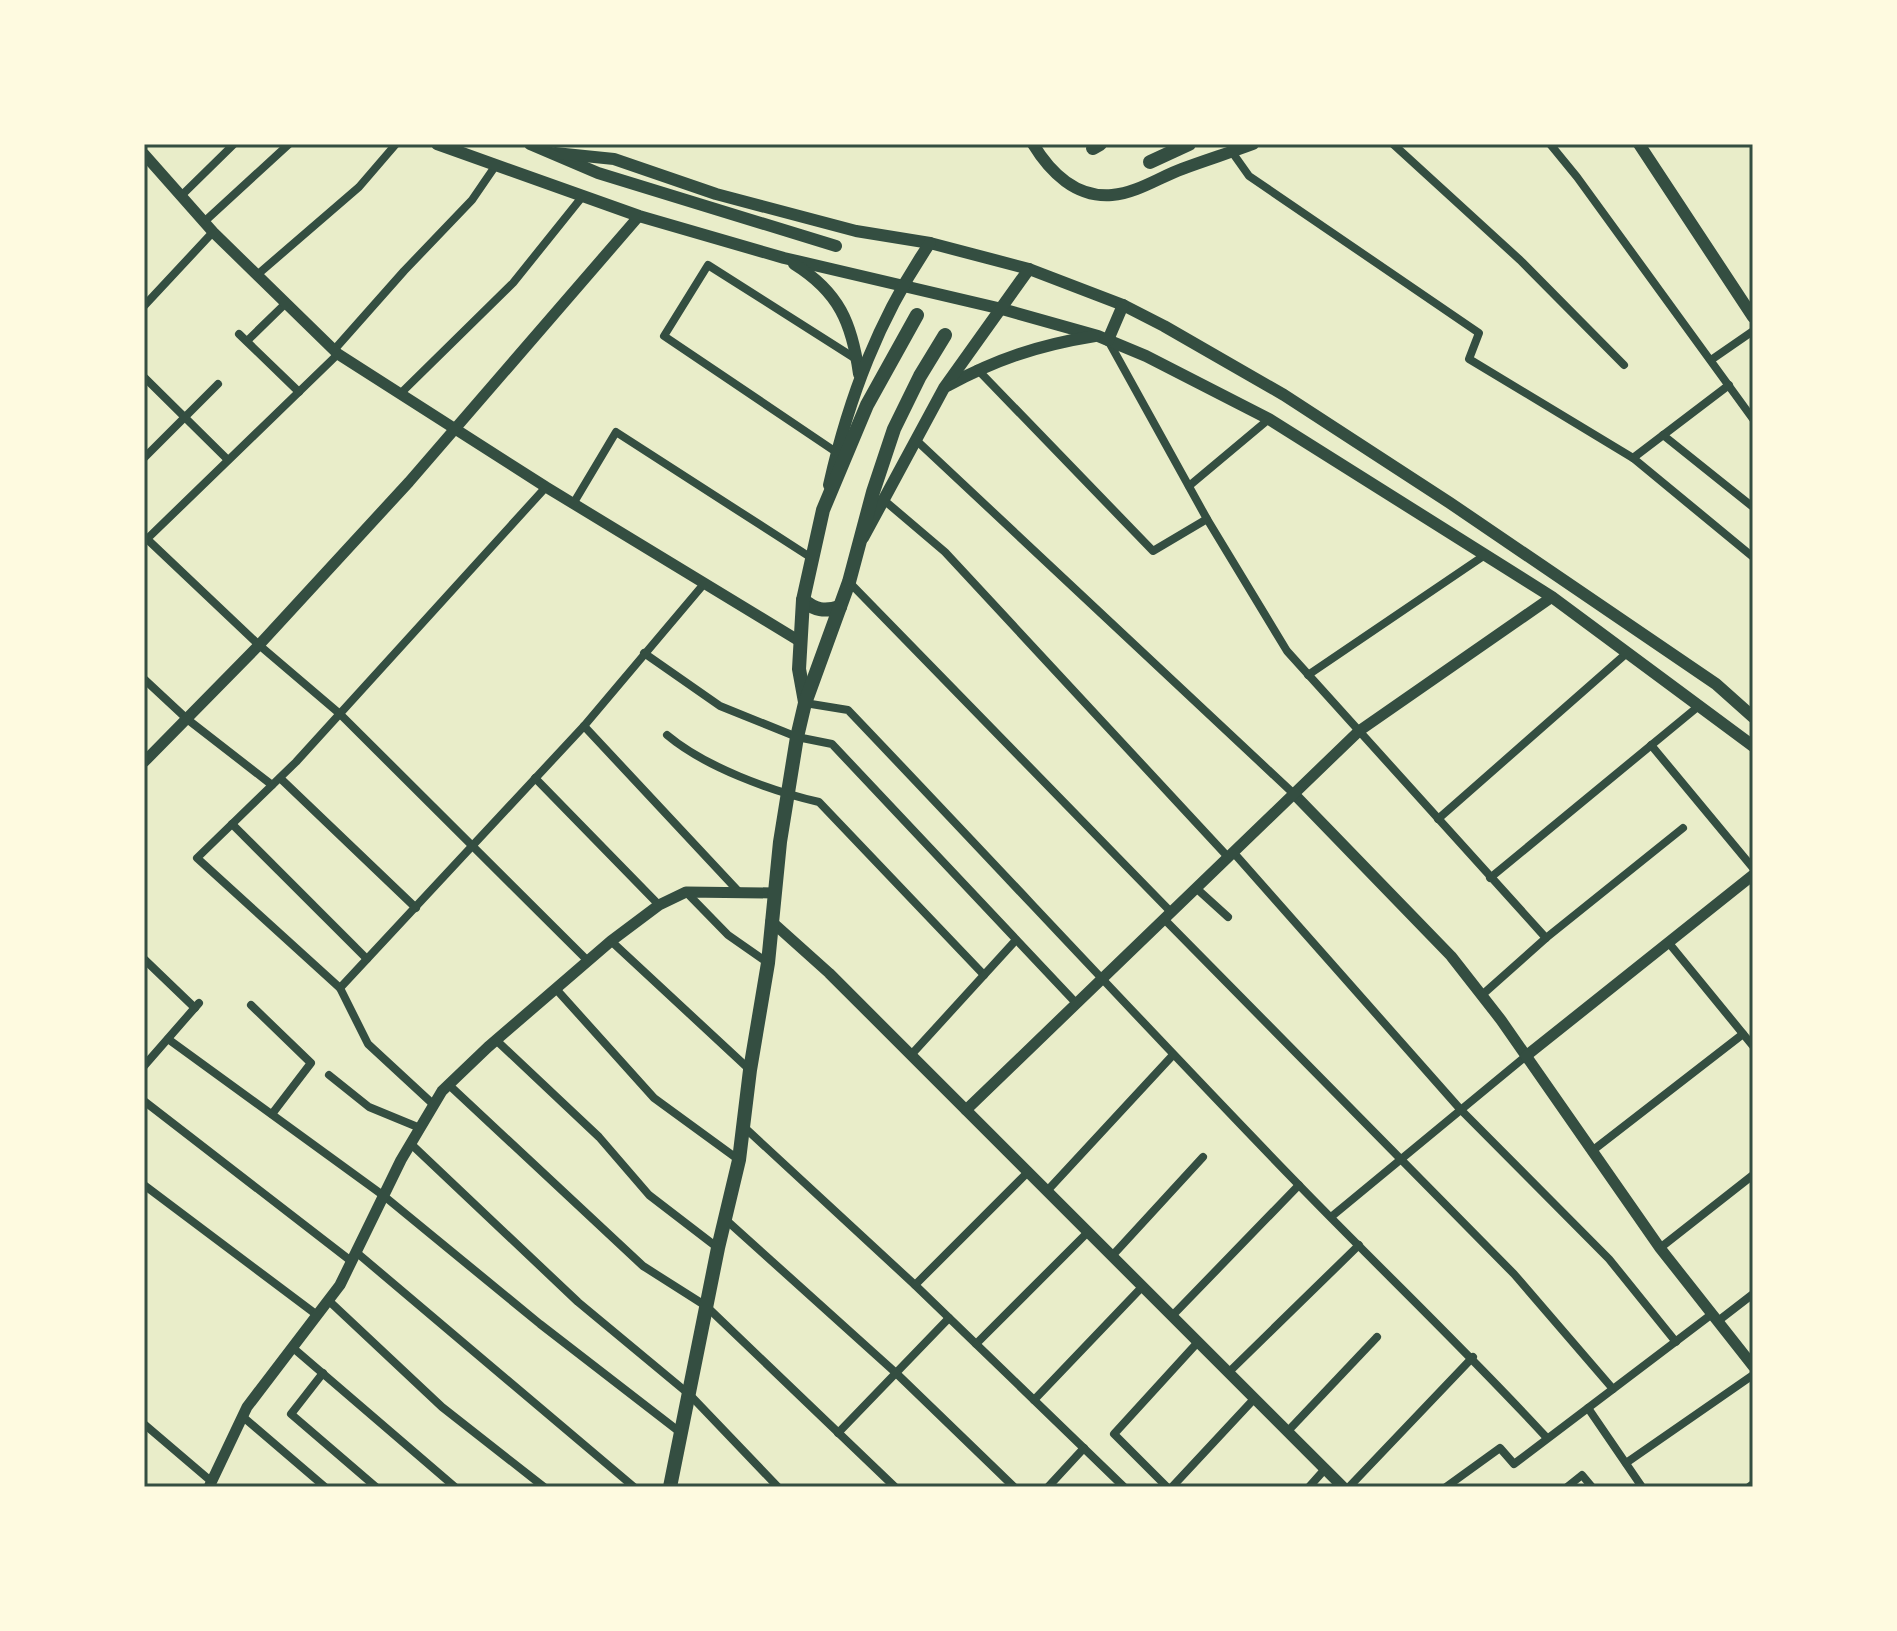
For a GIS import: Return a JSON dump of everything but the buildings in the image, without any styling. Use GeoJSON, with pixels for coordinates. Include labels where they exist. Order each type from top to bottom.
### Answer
{"type":"FeatureCollection","features":[{"type":"Feature","properties":{"kind":"main road"},"geometry":{"type":"LineString","coordinates":[[437,144],[639,216],[784,258],[1002,309],[1103,338],[1146,356],[1269,419],[1552,597],[1753,746]]}},
{"type":"Feature","properties":{"kind":"main road"},"geometry":{"type":"LineString","coordinates":[[530,144],[598,173],[836,246]]}},
{"type":"Feature","properties":{"kind":"main road"},"geometry":{"type":"LineString","coordinates":[[1033,144],[1044,162],[1062,180],[1082,190],[1112,195],[1253,144]]}},
{"type":"Feature","properties":{"kind":"main road"},"geometry":{"type":"LineString","coordinates":[[1150,162],[1189,144]]}},
{"type":"Feature","properties":{"kind":"main road"},"geometry":{"type":"LineString","coordinates":[[1639,144],[1753,317]]}},
{"type":"Feature","properties":{"kind":"main road"},"geometry":{"type":"LineString","coordinates":[[555,153],[614,159],[730,198],[856,231],[930,243],[1029,269],[1123,305],[1284,395],[1450,503],[1716,684],[1753,717]]}},
{"type":"Feature","properties":{"kind":"main road"},"geometry":{"type":"LineString","coordinates":[[805,703],[799,669],[803,600],[810,557],[836,452],[859,375],[902,284],[930,243]]}},
{"type":"Feature","properties":{"kind":"main road"},"geometry":{"type":"LineString","coordinates":[[784,258],[814,277],[838,303],[848,322],[859,375]]}},
{"type":"Feature","properties":{"kind":"main road"},"geometry":{"type":"LineString","coordinates":[[861,542],[944,388],[1029,269]]}},
{"type":"Feature","properties":{"kind":"main road"},"geometry":{"type":"LineString","coordinates":[[1103,338],[1123,305]]}},
{"type":"Feature","properties":{"kind":"main road"},"geometry":{"type":"LineString","coordinates":[[823,510],[867,405],[917,315]]}},
{"type":"Feature","properties":{"kind":"main road"},"geometry":{"type":"LineString","coordinates":[[670,1487],[739,1160],[768,963],[788,794],[805,703],[849,582],[894,429],[920,376],[945,335]]}},
{"type":"Feature","properties":{"kind":"main road"},"geometry":{"type":"LineString","coordinates":[[944,388],[977,369],[1046,344],[1103,338]]}},
{"type":"Feature","properties":{"kind":"main road"},"geometry":{"type":"LineString","coordinates":[[803,600],[813,609],[828,611],[840,607]]}},
{"type":"Feature","properties":{"kind":"street"},"geometry":{"type":"LineString","coordinates":[[181,196],[234,144]]}},
{"type":"Feature","properties":{"kind":"street"},"geometry":{"type":"LineString","coordinates":[[204,222],[289,144]]}},
{"type":"Feature","properties":{"kind":"street"},"geometry":{"type":"LineString","coordinates":[[257,275],[359,187],[396,144]]}},
{"type":"Feature","properties":{"kind":"street"},"geometry":{"type":"LineString","coordinates":[[1393,144],[1520,260],[1624,365]]}},
{"type":"Feature","properties":{"kind":"street"},"geometry":{"type":"LineString","coordinates":[[1550,144],[1753,419]]}},
{"type":"Feature","properties":{"kind":"street"},"geometry":{"type":"LineString","coordinates":[[1232,152],[1249,176],[1479,333],[1469,359],[1633,458],[1753,557]]}},
{"type":"Feature","properties":{"kind":"street"},"geometry":{"type":"LineString","coordinates":[[144,154],[213,232],[336,352],[573,504],[801,642]]}},
{"type":"Feature","properties":{"kind":"street"},"geometry":{"type":"LineString","coordinates":[[496,165],[472,200],[404,271],[299,392],[147,539],[259,645],[340,714],[588,961]]}},
{"type":"Feature","properties":{"kind":"street"},"geometry":{"type":"LineString","coordinates":[[400,394],[513,283],[582,197]]}},
{"type":"Feature","properties":{"kind":"street"},"geometry":{"type":"LineString","coordinates":[[144,762],[259,645],[456,430],[639,216]]}},
{"type":"Feature","properties":{"kind":"street"},"geometry":{"type":"LineString","coordinates":[[144,306],[213,232]]}},
{"type":"Feature","properties":{"kind":"street"},"geometry":{"type":"LineString","coordinates":[[836,452],[664,336],[708,265],[857,360]]}},
{"type":"Feature","properties":{"kind":"street"},"geometry":{"type":"LineString","coordinates":[[247,341],[286,303]]}},
{"type":"Feature","properties":{"kind":"street"},"geometry":{"type":"LineString","coordinates":[[1711,360],[1753,331]]}},
{"type":"Feature","properties":{"kind":"street"},"geometry":{"type":"LineString","coordinates":[[239,334],[299,392]]}},
{"type":"Feature","properties":{"kind":"street"},"geometry":{"type":"LineString","coordinates":[[1103,338],[1287,651],[1546,938]]}},
{"type":"Feature","properties":{"kind":"street"},"geometry":{"type":"LineString","coordinates":[[977,369],[1153,551],[1207,519]]}},
{"type":"Feature","properties":{"kind":"street"},"geometry":{"type":"LineString","coordinates":[[144,377],[228,460]]}},
{"type":"Feature","properties":{"kind":"street"},"geometry":{"type":"LineString","coordinates":[[144,458],[218,384]]}},
{"type":"Feature","properties":{"kind":"street"},"geometry":{"type":"LineString","coordinates":[[1633,458],[1729,385]]}},
{"type":"Feature","properties":{"kind":"street"},"geometry":{"type":"LineString","coordinates":[[1189,486],[1269,419]]}},
{"type":"Feature","properties":{"kind":"street"},"geometry":{"type":"LineString","coordinates":[[573,504],[616,432],[810,557]]}},
{"type":"Feature","properties":{"kind":"street"},"geometry":{"type":"LineString","coordinates":[[1663,435],[1753,507]]}},
{"type":"Feature","properties":{"kind":"street"},"geometry":{"type":"LineString","coordinates":[[916,440],[1294,794],[1451,956],[1526,1056],[1660,1248],[1753,1366]]}},
{"type":"Feature","properties":{"kind":"street"},"geometry":{"type":"LineString","coordinates":[[434,1105],[368,1044],[340,988],[197,858],[340,714],[546,487]]}},
{"type":"Feature","properties":{"kind":"street"},"geometry":{"type":"LineString","coordinates":[[885,501],[945,552],[1230,855],[1461,1110],[1609,1259],[1676,1342]]}},
{"type":"Feature","properties":{"kind":"street"},"geometry":{"type":"LineString","coordinates":[[1308,675],[1485,555]]}},
{"type":"Feature","properties":{"kind":"street"},"geometry":{"type":"LineString","coordinates":[[849,582],[1514,1274],[1613,1389]]}},
{"type":"Feature","properties":{"kind":"street"},"geometry":{"type":"LineString","coordinates":[[340,988],[584,726],[703,585]]}},
{"type":"Feature","properties":{"kind":"street"},"geometry":{"type":"LineString","coordinates":[[966,1110],[1359,731],[1552,597]]}},
{"type":"Feature","properties":{"kind":"street"},"geometry":{"type":"LineString","coordinates":[[1438,819],[1628,652]]}},
{"type":"Feature","properties":{"kind":"street"},"geometry":{"type":"LineString","coordinates":[[644,653],[720,706],[797,737],[832,744],[1076,1003]]}},
{"type":"Feature","properties":{"kind":"street"},"geometry":{"type":"LineString","coordinates":[[144,679],[187,719],[276,781],[416,908]]}},
{"type":"Feature","properties":{"kind":"street"},"geometry":{"type":"LineString","coordinates":[[805,703],[848,710],[1103,977],[1173,1055],[1473,1357],[1547,1438]]}},
{"type":"Feature","properties":{"kind":"street"},"geometry":{"type":"LineString","coordinates":[[1490,878],[1700,705]]}},
{"type":"Feature","properties":{"kind":"street"},"geometry":{"type":"LineString","coordinates":[[584,726],[740,893]]}},
{"type":"Feature","properties":{"kind":"street"},"geometry":{"type":"LineString","coordinates":[[667,735],[689,753],[788,794],[819,802],[984,975]]}},
{"type":"Feature","properties":{"kind":"street"},"geometry":{"type":"LineString","coordinates":[[1331,1217],[1752,874],[1651,745]]}},
{"type":"Feature","properties":{"kind":"street"},"geometry":{"type":"LineString","coordinates":[[535,778],[659,905]]}},
{"type":"Feature","properties":{"kind":"street"},"geometry":{"type":"LineString","coordinates":[[232,824],[367,959]]}},
{"type":"Feature","properties":{"kind":"street"},"geometry":{"type":"LineString","coordinates":[[1482,995],[1546,938],[1683,828]]}},
{"type":"Feature","properties":{"kind":"street"},"geometry":{"type":"LineString","coordinates":[[1196,888],[1228,917]]}},
{"type":"Feature","properties":{"kind":"street"},"geometry":{"type":"LineString","coordinates":[[686,892],[728,935],[768,963]]}},
{"type":"Feature","properties":{"kind":"street"},"geometry":{"type":"LineString","coordinates":[[144,1424],[210,1484],[242,1416],[340,1285],[411,1144],[449,1085],[496,1040],[611,941],[659,905],[686,892],[774,893]]}},
{"type":"Feature","properties":{"kind":"street"},"geometry":{"type":"LineString","coordinates":[[771,921],[829,973],[1343,1487]]}},
{"type":"Feature","properties":{"kind":"street"},"geometry":{"type":"LineString","coordinates":[[911,1055],[1016,940]]}},
{"type":"Feature","properties":{"kind":"street"},"geometry":{"type":"LineString","coordinates":[[611,941],[750,1070]]}},
{"type":"Feature","properties":{"kind":"street"},"geometry":{"type":"LineString","coordinates":[[1668,942],[1753,1046]]}},
{"type":"Feature","properties":{"kind":"street"},"geometry":{"type":"LineString","coordinates":[[144,959],[197,1005],[144,1066]]}},
{"type":"Feature","properties":{"kind":"street"},"geometry":{"type":"LineString","coordinates":[[556,989],[654,1098],[739,1160]]}},
{"type":"Feature","properties":{"kind":"street"},"geometry":{"type":"LineString","coordinates":[[251,1005],[311,1063],[272,1114]]}},
{"type":"Feature","properties":{"kind":"street"},"geometry":{"type":"LineString","coordinates":[[1592,1151],[1743,1034]]}},
{"type":"Feature","properties":{"kind":"street"},"geometry":{"type":"LineString","coordinates":[[168,1039],[384,1196],[540,1324],[681,1433]]}},
{"type":"Feature","properties":{"kind":"street"},"geometry":{"type":"LineString","coordinates":[[496,1040],[599,1137],[649,1195],[718,1248]]}},
{"type":"Feature","properties":{"kind":"street"},"geometry":{"type":"LineString","coordinates":[[1047,1191],[1173,1055]]}},
{"type":"Feature","properties":{"kind":"street"},"geometry":{"type":"LineString","coordinates":[[329,1075],[369,1107],[420,1128]]}},
{"type":"Feature","properties":{"kind":"street"},"geometry":{"type":"LineString","coordinates":[[449,1085],[643,1266],[706,1306],[895,1487]]}},
{"type":"Feature","properties":{"kind":"street"},"geometry":{"type":"LineString","coordinates":[[144,1101],[354,1257],[634,1487]]}},
{"type":"Feature","properties":{"kind":"street"},"geometry":{"type":"LineString","coordinates":[[744,1127],[915,1285],[1124,1487]]}},
{"type":"Feature","properties":{"kind":"street"},"geometry":{"type":"LineString","coordinates":[[411,1144],[578,1302],[690,1395],[778,1487]]}},
{"type":"Feature","properties":{"kind":"street"},"geometry":{"type":"LineString","coordinates":[[1112,1256],[1203,1157]]}},
{"type":"Feature","properties":{"kind":"street"},"geometry":{"type":"LineString","coordinates":[[915,1285],[1028,1172]]}},
{"type":"Feature","properties":{"kind":"street"},"geometry":{"type":"LineString","coordinates":[[1660,1248],[1753,1175]]}},
{"type":"Feature","properties":{"kind":"street"},"geometry":{"type":"LineString","coordinates":[[144,1185],[317,1315]]}},
{"type":"Feature","properties":{"kind":"street"},"geometry":{"type":"LineString","coordinates":[[1172,1316],[1299,1185]]}},
{"type":"Feature","properties":{"kind":"street"},"geometry":{"type":"LineString","coordinates":[[725,1219],[896,1373],[1014,1487]]}},
{"type":"Feature","properties":{"kind":"street"},"geometry":{"type":"LineString","coordinates":[[976,1344],[1088,1232]]}},
{"type":"Feature","properties":{"kind":"street"},"geometry":{"type":"LineString","coordinates":[[1228,1373],[1359,1245]]}},
{"type":"Feature","properties":{"kind":"street"},"geometry":{"type":"LineString","coordinates":[[1034,1400],[1142,1287]]}},
{"type":"Feature","properties":{"kind":"street"},"geometry":{"type":"LineString","coordinates":[[1446,1487],[1500,1448],[1514,1464],[1676,1342],[1753,1294]]}},
{"type":"Feature","properties":{"kind":"street"},"geometry":{"type":"LineString","coordinates":[[328,1300],[442,1407],[544,1487]]}},
{"type":"Feature","properties":{"kind":"street"},"geometry":{"type":"LineString","coordinates":[[838,1433],[949,1318]]}},
{"type":"Feature","properties":{"kind":"street"},"geometry":{"type":"LineString","coordinates":[[1287,1432],[1377,1337]]}},
{"type":"Feature","properties":{"kind":"street"},"geometry":{"type":"LineString","coordinates":[[1198,1342],[1114,1434],[1169,1487],[1254,1399]]}},
{"type":"Feature","properties":{"kind":"street"},"geometry":{"type":"LineString","coordinates":[[292,1347],[455,1487]]}},
{"type":"Feature","properties":{"kind":"street"},"geometry":{"type":"LineString","coordinates":[[1349,1487],[1473,1357]]}},
{"type":"Feature","properties":{"kind":"street"},"geometry":{"type":"LineString","coordinates":[[323,1373],[291,1414],[376,1487]]}},
{"type":"Feature","properties":{"kind":"street"},"geometry":{"type":"LineString","coordinates":[[1626,1463],[1753,1375]]}},
{"type":"Feature","properties":{"kind":"street"},"geometry":{"type":"LineString","coordinates":[[1588,1408],[1642,1487]]}},
{"type":"Feature","properties":{"kind":"street"},"geometry":{"type":"LineString","coordinates":[[242,1416],[325,1487]]}},
{"type":"Feature","properties":{"kind":"street"},"geometry":{"type":"LineString","coordinates":[[1048,1487],[1084,1448]]}},
{"type":"Feature","properties":{"kind":"street"},"geometry":{"type":"LineString","coordinates":[[1309,1487],[1325,1469]]}},
{"type":"Feature","properties":{"kind":"street"},"geometry":{"type":"LineString","coordinates":[[1567,1487],[1582,1475],[1592,1487]]}},
{"type":"Feature","properties":{"kind":"street"},"geometry":{"type":"LineString","coordinates":[[1179,1479],[1188,1487]]}}]}
